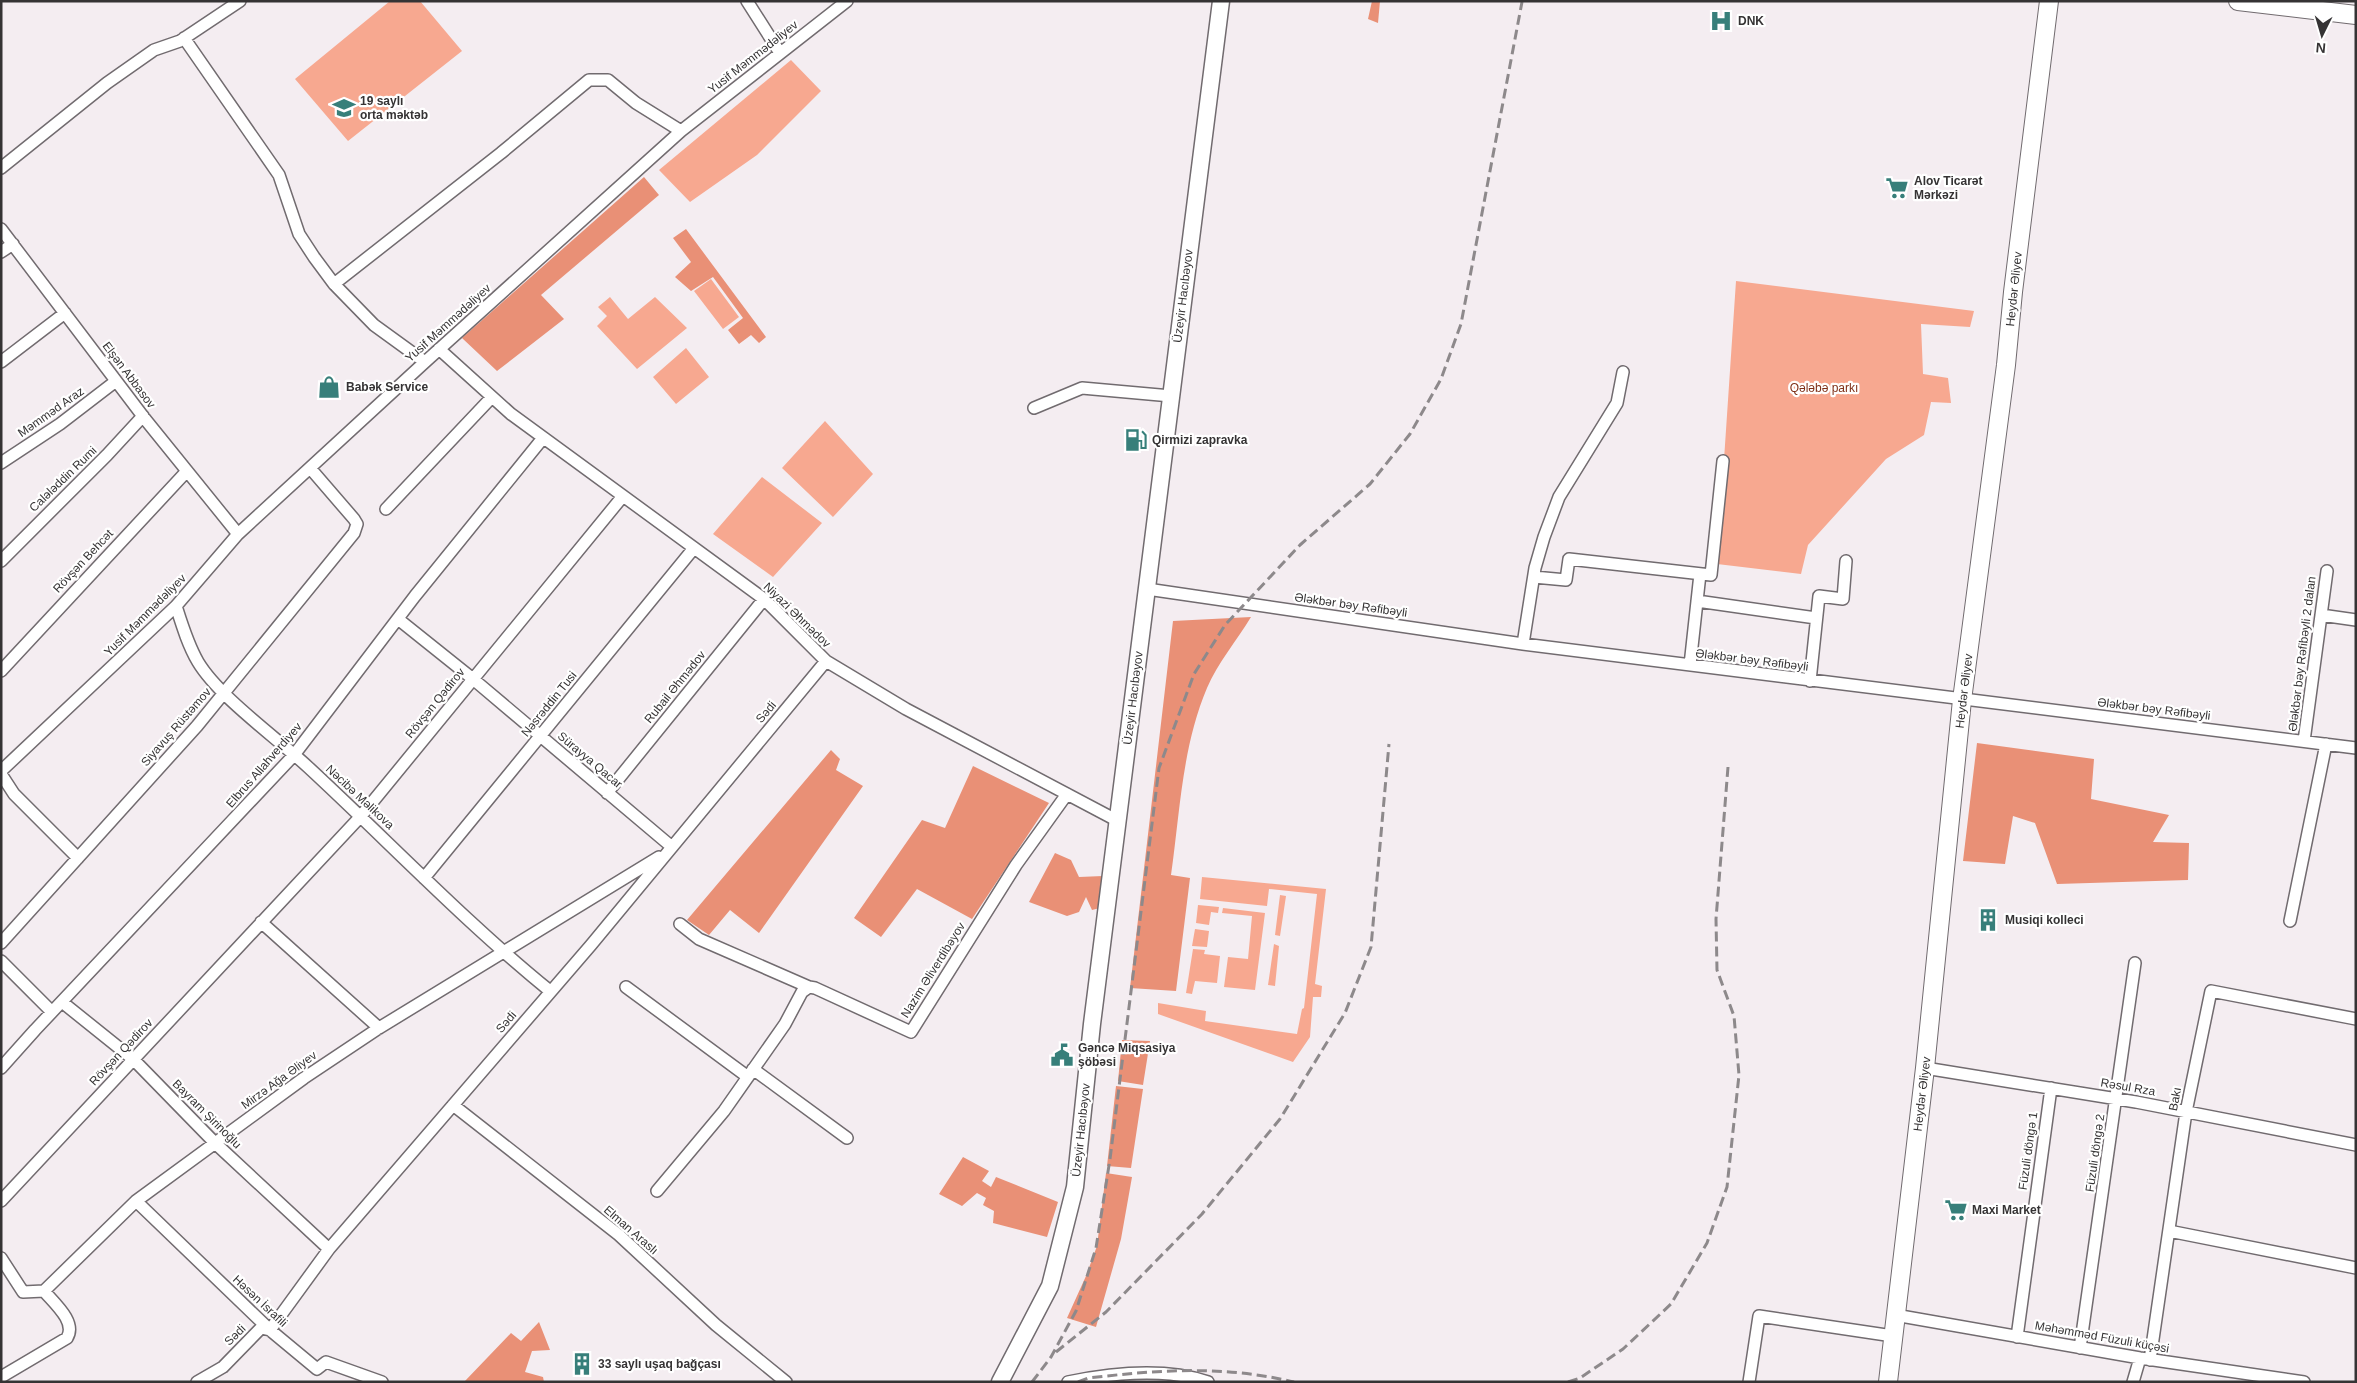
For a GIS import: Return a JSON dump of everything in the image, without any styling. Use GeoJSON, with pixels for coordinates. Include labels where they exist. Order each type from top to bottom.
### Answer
{"type":"FeatureCollection","features":[{"type":"Feature","properties":{"kind":"main road","name":"Üzeyir Hacıbəyov"},"geometry":{"type":"LineString","coordinates":[[1003,1381],[1050,1286],[1075,1187],[1087,1062],[1221,1]]}},
{"type":"Feature","properties":{"kind":"main road","name":"Heydər Əliyev"},"geometry":{"type":"LineString","coordinates":[[1888,1382],[1925,1068],[1962,700],[2006,365],[2013,292],[2049,1]]}},
{"type":"Feature","properties":{"kind":"main road"},"geometry":{"type":"LineString","coordinates":[[2238,1],[2346,10]]}},
{"type":"Feature","properties":{"kind":"street"},"geometry":{"type":"LineString","coordinates":[[1,168],[107,84],[154,50],[184,38],[240,1]]}},
{"type":"Feature","properties":{"kind":"street"},"geometry":{"type":"LineString","coordinates":[[747,1],[780,53]]}},
{"type":"Feature","properties":{"kind":"street","name":"Yusif Məmmədəliyev"},"geometry":{"type":"LineString","coordinates":[[1,773],[176,606],[238,534],[439,349],[681,131],[846,1]]}},
{"type":"Feature","properties":{"kind":"street"},"geometry":{"type":"LineString","coordinates":[[184,38],[279,175],[299,234],[334,284],[374,325],[425,362]]}},
{"type":"Feature","properties":{"kind":"street"},"geometry":{"type":"LineString","coordinates":[[334,284],[501,153],[589,80],[608,80],[636,103],[681,131]]}},
{"type":"Feature","properties":{"kind":"street","name":"Elşən Abbasov"},"geometry":{"type":"LineString","coordinates":[[1,230],[143,416],[238,534]]}},
{"type":"Feature","properties":{"kind":"street"},"geometry":{"type":"LineString","coordinates":[[1,252],[13,244]]}},
{"type":"Feature","properties":{"kind":"street"},"geometry":{"type":"LineString","coordinates":[[1,362],[65,313]]}},
{"type":"Feature","properties":{"kind":"street","name":"Niyazi Əhmədov"},"geometry":{"type":"LineString","coordinates":[[439,349],[492,398],[543,438],[764,600],[826,662],[906,709],[1118,821]]}},
{"type":"Feature","properties":{"kind":"street"},"geometry":{"type":"LineString","coordinates":[[1523,644],[1534,577],[1544,537],[1559,497],[1617,403],[1623,372]]}},
{"type":"Feature","properties":{"kind":"street","name":"Məmməd Araz"},"geometry":{"type":"LineString","coordinates":[[1,463],[60,424],[116,381]]}},
{"type":"Feature","properties":{"kind":"street"},"geometry":{"type":"LineString","coordinates":[[1034,408],[1082,388],[1171,396]]}},
{"type":"Feature","properties":{"kind":"street"},"geometry":{"type":"LineString","coordinates":[[386,509],[492,398]]}},
{"type":"Feature","properties":{"kind":"street","name":"Calələddin Rumi"},"geometry":{"type":"LineString","coordinates":[[1,561],[107,455],[143,416]]}},
{"type":"Feature","properties":{"kind":"street","name":"Elbrus Allahverdiyev"},"geometry":{"type":"LineString","coordinates":[[1,1068],[294,754],[398,619],[543,438]]}},
{"type":"Feature","properties":{"kind":"street"},"geometry":{"type":"LineString","coordinates":[[1534,577],[1566,580],[1569,559],[1711,575],[1723,461]]}},
{"type":"Feature","properties":{"kind":"street","name":"Siyavuş Rüstəmov"},"geometry":{"type":"LineString","coordinates":[[1,943],[224,692],[354,534],[357,524],[354,519],[310,468]]}},
{"type":"Feature","properties":{"kind":"street","name":"Rövşən Behcət"},"geometry":{"type":"LineString","coordinates":[[1,671],[187,471]]}},
{"type":"Feature","properties":{"kind":"street","name":"Rövşən Qədirov"},"geometry":{"type":"LineString","coordinates":[[1,1201],[361,816],[623,496]]}},
{"type":"Feature","properties":{"kind":"street","name":"Nəsrəddin Tusi"},"geometry":{"type":"LineString","coordinates":[[424,878],[694,548]]}},
{"type":"Feature","properties":{"kind":"street"},"geometry":{"type":"LineString","coordinates":[[1810,681],[1818,596],[1843,599],[1846,561]]}},
{"type":"Feature","properties":{"kind":"street","name":"Ələkbər bəy Rəfibəyli 2 dalan"},"geometry":{"type":"LineString","coordinates":[[2304,741],[2327,571]]}},
{"type":"Feature","properties":{"kind":"street"},"geometry":{"type":"LineString","coordinates":[[1690,666],[1700,574]]}},
{"type":"Feature","properties":{"kind":"street","name":"Ələkbər bəy Rəfibəyli"},"geometry":{"type":"LineString","coordinates":[[1147,589],[1523,644],[1690,666],[2356,748]]}},
{"type":"Feature","properties":{"kind":"street","name":"Rubail Əhmədov"},"geometry":{"type":"LineString","coordinates":[[607,793],[764,600]]}},
{"type":"Feature","properties":{"kind":"street"},"geometry":{"type":"LineString","coordinates":[[1697,601],[1816,618]]}},
{"type":"Feature","properties":{"kind":"street","name":"Nəcibə Məlikova"},"geometry":{"type":"LineString","coordinates":[[176,606],[183,630],[199,663],[224,692],[361,816],[502,952],[550,991]]}},
{"type":"Feature","properties":{"kind":"street"},"geometry":{"type":"LineString","coordinates":[[2321,615],[2356,620]]}},
{"type":"Feature","properties":{"kind":"street","name":"Sürayya Qacar"},"geometry":{"type":"LineString","coordinates":[[398,619],[473,679],[607,793],[670,850]]}},
{"type":"Feature","properties":{"kind":"street","name":"Sədi"},"geometry":{"type":"LineString","coordinates":[[197,1382],[223,1366],[262,1328],[270,1330],[329,1249],[670,850],[826,662]]}},
{"type":"Feature","properties":{"kind":"street"},"geometry":{"type":"LineString","coordinates":[[2290,921],[2326,744]]}},
{"type":"Feature","properties":{"kind":"street"},"geometry":{"type":"LineString","coordinates":[[1,773],[14,794],[78,858]]}},
{"type":"Feature","properties":{"kind":"street","name":"Nazim Əliverdibəyov"},"geometry":{"type":"LineString","coordinates":[[809,987],[815,988],[911,1032],[1016,865],[1067,794]]}},
{"type":"Feature","properties":{"kind":"street","name":"Mirzə Ağa Əliyev"},"geometry":{"type":"LineString","coordinates":[[44,1291],[136,1201],[304,1078],[379,1028],[670,850]]}},
{"type":"Feature","properties":{"kind":"street"},"geometry":{"type":"LineString","coordinates":[[261,922],[379,1028]]}},
{"type":"Feature","properties":{"kind":"street"},"geometry":{"type":"LineString","coordinates":[[680,924],[700,939],[809,987]]}},
{"type":"Feature","properties":{"kind":"street"},"geometry":{"type":"LineString","coordinates":[[1,961],[52,1012]]}},
{"type":"Feature","properties":{"kind":"street","name":"Füzuli döngə 2"},"geometry":{"type":"LineString","coordinates":[[2080,1348],[2135,963]]}},
{"type":"Feature","properties":{"kind":"street"},"geometry":{"type":"LineString","coordinates":[[626,987],[847,1138]]}},
{"type":"Feature","properties":{"kind":"street"},"geometry":{"type":"LineString","coordinates":[[657,1191],[708,1132],[784,1024],[802,992],[809,987]]}},
{"type":"Feature","properties":{"kind":"street","name":"Bakı"},"geometry":{"type":"LineString","coordinates":[[2133,1382],[2145,1359],[2169,1231],[2186,1112],[2211,991],[2356,1019]]}},
{"type":"Feature","properties":{"kind":"street","name":"Bayram Şirinoğlu"},"geometry":{"type":"LineString","coordinates":[[62,1002],[133,1058],[215,1143],[329,1249]]}},
{"type":"Feature","properties":{"kind":"street","name":"Rəsul Rza"},"geometry":{"type":"LineString","coordinates":[[1925,1068],[2117,1099],[2356,1145]]}},
{"type":"Feature","properties":{"kind":"street","name":"Füzuli döngə 1"},"geometry":{"type":"LineString","coordinates":[[2017,1337],[2051,1088]]}},
{"type":"Feature","properties":{"kind":"street","name":"Elman Araslı"},"geometry":{"type":"LineString","coordinates":[[453,1105],[619,1235],[716,1325],[786,1382]]}},
{"type":"Feature","properties":{"kind":"street","name":"Həsən İsrafili"},"geometry":{"type":"LineString","coordinates":[[136,1201],[270,1330],[317,1369],[326,1362],[382,1382]]}},
{"type":"Feature","properties":{"kind":"street"},"geometry":{"type":"LineString","coordinates":[[2169,1231],[2356,1268]]}},
{"type":"Feature","properties":{"kind":"street"},"geometry":{"type":"LineString","coordinates":[[1,1258],[5,1273],[23,1292],[44,1291],[70,1324],[71,1332],[67,1338],[1,1377]]}},
{"type":"Feature","properties":{"kind":"street","name":"Məhəmməd Füzuli küçəsi"},"geometry":{"type":"LineString","coordinates":[[1896,1315],[2145,1359],[2304,1382]]}},
{"type":"Feature","properties":{"kind":"street"},"geometry":{"type":"LineString","coordinates":[[1749,1382],[1759,1316],[1893,1336]]}},
{"type":"Feature","properties":{"kind":"street"},"geometry":{"type":"LineString","coordinates":[[1068,1382],[1110,1374],[1167,1378],[1193,1377],[1208,1382]]}},
{"type":"Feature","properties":{"kind":"green space"},"geometry":{"type":"Polygon","coordinates":[[[390,1],[420,1],[462,51],[348,141],[295,79],[390,1]]]}},
{"type":"Feature","properties":{"kind":"green space"},"geometry":{"type":"Polygon","coordinates":[[[791,60],[821,91],[757,155],[690,202],[659,170],[791,60]]]}},
{"type":"Feature","properties":{"kind":"green space"},"geometry":{"type":"Polygon","coordinates":[[[711,279],[739,317],[723,329],[694,291],[711,279]]]}},
{"type":"Feature","properties":{"kind":"green space","name":"Qələbə parkı"},"geometry":{"type":"Polygon","coordinates":[[[1736,281],[1974,311],[1970,327],[1921,324],[1923,374],[1948,378],[1951,403],[1931,402],[1924,435],[1886,459],[1808,545],[1801,574],[1717,564],[1736,281]]]}},
{"type":"Feature","properties":{"kind":"green space"},"geometry":{"type":"Polygon","coordinates":[[[610,297],[628,319],[655,297],[687,328],[637,369],[597,326],[607,316],[598,307],[610,297]]]}},
{"type":"Feature","properties":{"kind":"green space"},"geometry":{"type":"Polygon","coordinates":[[[686,348],[709,377],[676,404],[653,377],[686,348]]]}},
{"type":"Feature","properties":{"kind":"green space"},"geometry":{"type":"Polygon","coordinates":[[[825,421],[873,474],[833,517],[782,468],[825,421]]]}},
{"type":"Feature","properties":{"kind":"green space"},"geometry":{"type":"Polygon","coordinates":[[[762,477],[822,523],[773,577],[713,534],[762,477]]]}},
{"type":"Feature","properties":{"kind":"green space"},"geometry":{"type":"Polygon","coordinates":[[[1202,877],[1326,889],[1315,984],[1322,986],[1321,997],[1313,997],[1310,1037],[1293,1062],[1158,1014],[1158,1003],[1206,1011],[1205,1021],[1297,1034],[1302,1009],[1304,1008],[1317,894],[1269,889],[1267,906],[1200,899],[1202,877]]]}},
{"type":"Feature","properties":{"kind":"green space"},"geometry":{"type":"Polygon","coordinates":[[[1280,895],[1286,896],[1280,936],[1275,935],[1280,895]]]}},
{"type":"Feature","properties":{"kind":"green space"},"geometry":{"type":"Polygon","coordinates":[[[1198,905],[1219,907],[1218,913],[1211,912],[1209,925],[1196,923],[1198,905]]]}},
{"type":"Feature","properties":{"kind":"green space"},"geometry":{"type":"Polygon","coordinates":[[[1223,908],[1265,913],[1255,990],[1224,987],[1228,957],[1248,959],[1252,916],[1222,913],[1223,908]]]}},
{"type":"Feature","properties":{"kind":"green space"},"geometry":{"type":"Polygon","coordinates":[[[1195,929],[1209,931],[1207,947],[1192,946],[1195,929]]]}},
{"type":"Feature","properties":{"kind":"green space"},"geometry":{"type":"Polygon","coordinates":[[[1274,944],[1279,946],[1275,986],[1268,985],[1274,944]]]}},
{"type":"Feature","properties":{"kind":"green space"},"geometry":{"type":"Polygon","coordinates":[[[1193,949],[1205,950],[1204,954],[1220,956],[1217,983],[1195,981],[1192,994],[1186,993],[1193,949]]]}},
{"type":"Feature","properties":{"kind":"shaded area"},"geometry":{"type":"Polygon","coordinates":[[[1372,1],[1380,1],[1378,23],[1368,19],[1372,1]]]}},
{"type":"Feature","properties":{"kind":"shaded area"},"geometry":{"type":"Polygon","coordinates":[[[644,177],[659,195],[541,295],[564,319],[497,371],[462,338],[644,177]]]}},
{"type":"Feature","properties":{"kind":"shaded area"},"geometry":{"type":"Polygon","coordinates":[[[686,229],[766,337],[759,343],[751,335],[739,344],[728,330],[743,318],[713,277],[691,291],[675,277],[691,262],[673,238],[686,229]]]}},
{"type":"Feature","properties":{"kind":"shaded area"},"geometry":{"type":"Polygon","coordinates":[[[1251,617],[1211,679],[1199,710],[1187,756],[1171,875],[1190,878],[1176,991],[1130,988],[1173,621],[1251,617]]]}},
{"type":"Feature","properties":{"kind":"shaded area"},"geometry":{"type":"Polygon","coordinates":[[[1977,743],[2094,759],[2091,799],[2169,815],[2153,842],[2189,843],[2188,880],[2057,884],[2035,823],[2013,816],[2005,864],[1963,861],[1977,743]]]}},
{"type":"Feature","properties":{"kind":"shaded area"},"geometry":{"type":"Polygon","coordinates":[[[831,750],[840,759],[836,770],[863,786],[759,933],[730,910],[709,935],[687,920],[831,750]]]}},
{"type":"Feature","properties":{"kind":"shaded area"},"geometry":{"type":"Polygon","coordinates":[[[973,766],[1049,803],[972,919],[917,889],[881,937],[854,918],[922,820],[945,828],[973,766]]]}},
{"type":"Feature","properties":{"kind":"shaded area"},"geometry":{"type":"Polygon","coordinates":[[[1055,853],[1071,860],[1079,877],[1103,876],[1100,908],[1092,910],[1086,897],[1079,912],[1067,916],[1029,902],[1055,853]]]}},
{"type":"Feature","properties":{"kind":"shaded area"},"geometry":{"type":"Polygon","coordinates":[[[1122,1040],[1150,1041],[1143,1085],[1118,1081],[1122,1040]]]}},
{"type":"Feature","properties":{"kind":"shaded area"},"geometry":{"type":"Polygon","coordinates":[[[1116,1086],[1143,1089],[1131,1168],[1107,1166],[1116,1086]]]}},
{"type":"Feature","properties":{"kind":"shaded area"},"geometry":{"type":"Polygon","coordinates":[[[963,1157],[989,1171],[982,1181],[991,1187],[996,1177],[1058,1202],[1047,1237],[993,1223],[994,1211],[983,1205],[986,1198],[977,1193],[962,1206],[939,1194],[963,1157]]]}},
{"type":"Feature","properties":{"kind":"shaded area"},"geometry":{"type":"Polygon","coordinates":[[[1106,1173],[1132,1177],[1121,1239],[1096,1327],[1067,1318],[1097,1246],[1106,1173]]]}},
{"type":"Feature","properties":{"kind":"shaded area"},"geometry":{"type":"Polygon","coordinates":[[[539,1322],[550,1350],[532,1351],[525,1372],[543,1377],[544,1382],[464,1382],[511,1333],[521,1341],[539,1322]]]}},
{"type":"Feature","properties":{"kind":"railway"},"geometry":{"type":"LineString","coordinates":[[1032,1382],[1051,1357],[1076,1311],[1096,1248],[1110,1159],[1159,768],[1194,674],[1225,625],[1300,545],[1370,484],[1410,434],[1441,379],[1461,324],[1522,2]]}},
{"type":"Feature","properties":{"kind":"railway"},"geometry":{"type":"LineString","coordinates":[[1056,1352],[1106,1312],[1202,1214],[1280,1119],[1345,1013],[1371,947],[1389,744]]}},
{"type":"Feature","properties":{"kind":"railway"},"geometry":{"type":"LineString","coordinates":[[1568,1382],[1580,1378],[1623,1349],[1671,1304],[1707,1243],[1727,1187],[1739,1075],[1734,1016],[1717,970],[1716,919],[1728,767]]}},
{"type":"Feature","properties":{"kind":"railway"},"geometry":{"type":"LineString","coordinates":[[1078,1382],[1088,1378],[1166,1371],[1242,1373],[1294,1382]]}},
{"type":"Feature","properties":{"kind":"place","name":"DNK"},"geometry":{"type":"Point","coordinates":[1721,21]}},
{"type":"Feature","properties":{"kind":"place","name":"19 saylı orta məktəb"},"geometry":{"type":"Point","coordinates":[344,108]}},
{"type":"Feature","properties":{"kind":"place","name":"Alov Ticarət Mərkəzi"},"geometry":{"type":"Point","coordinates":[1897,188]}},
{"type":"Feature","properties":{"kind":"place","name":"Babək Service"},"geometry":{"type":"Point","coordinates":[329,387]}},
{"type":"Feature","properties":{"kind":"place","name":"Qirmizi zapravka"},"geometry":{"type":"Point","coordinates":[1136,440]}},
{"type":"Feature","properties":{"kind":"place","name":"Musiqi kolleci"},"geometry":{"type":"Point","coordinates":[1988,920]}},
{"type":"Feature","properties":{"kind":"place","name":"Gəncə Miqsasiya şöbəsi"},"geometry":{"type":"Point","coordinates":[1062,1055]}},
{"type":"Feature","properties":{"kind":"place","name":"Maxi Market"},"geometry":{"type":"Point","coordinates":[1956,1210]}},
{"type":"Feature","properties":{"kind":"place","name":"33 saylı uşaq bağçası"},"geometry":{"type":"Point","coordinates":[582,1364]}}]}
